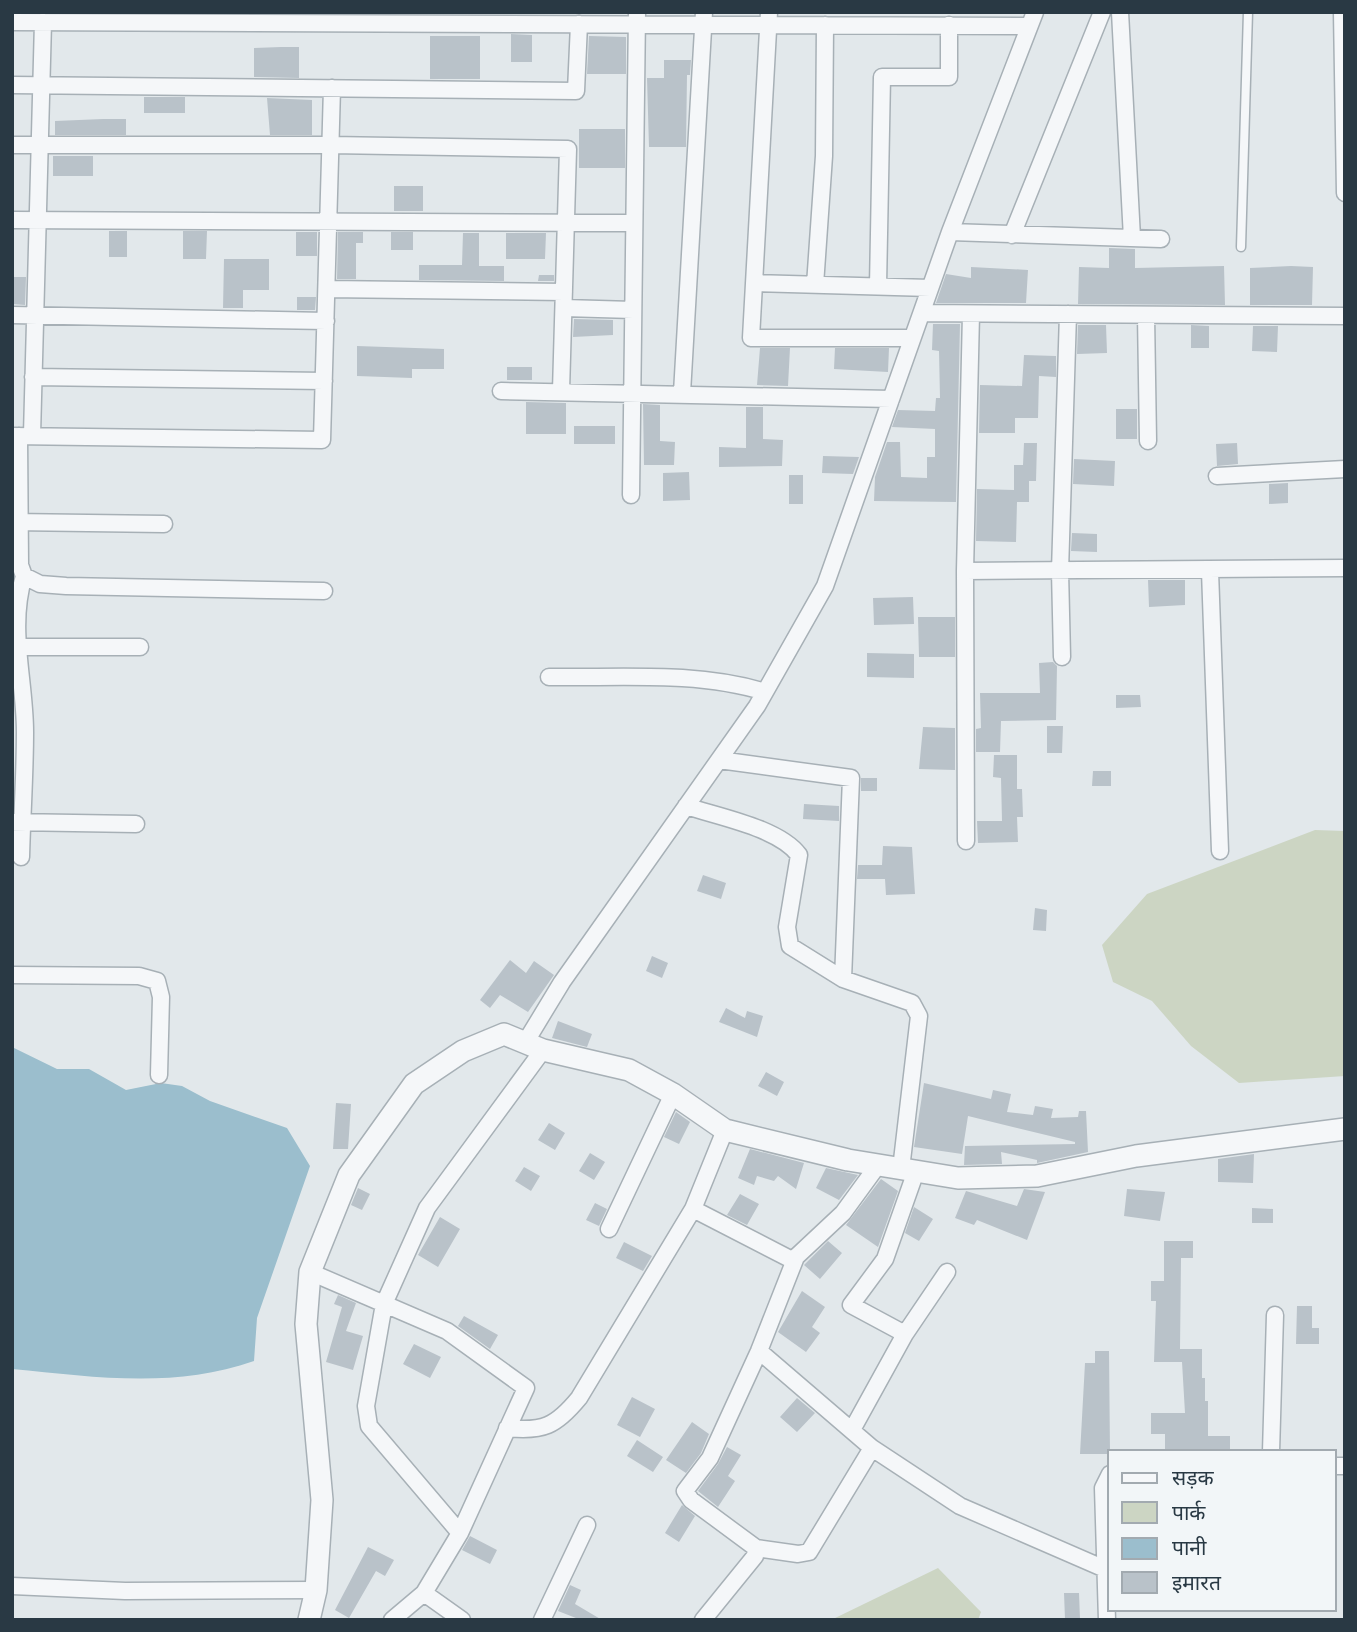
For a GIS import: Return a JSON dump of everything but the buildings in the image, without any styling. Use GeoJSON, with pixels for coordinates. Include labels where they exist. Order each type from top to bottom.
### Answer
{"type":"FeatureCollection","features":[{"type":"Feature","properties":{"kind":"street"},"geometry":{"type":"LineString","coordinates":[[1012,236],[1102,12]]}},
{"type":"Feature","properties":{"kind":"street"},"geometry":{"type":"LineString","coordinates":[[1121,12],[1132,238]]}},
{"type":"Feature","properties":{"kind":"street"},"geometry":{"type":"LineString","coordinates":[[1342,12],[1345,193]]}},
{"type":"Feature","properties":{"kind":"street"},"geometry":{"type":"LineString","coordinates":[[12,22],[161,17],[576,20],[769,18],[825,25],[1032,19],[950,232],[825,586],[765,692],[562,982],[534,1047],[439,1190],[384,1304],[366,1406],[369,1426],[460,1533]]}},
{"type":"Feature","properties":{"kind":"street"},"geometry":{"type":"LineString","coordinates":[[631,495],[637,18]]}},
{"type":"Feature","properties":{"kind":"street"},"geometry":{"type":"LineString","coordinates":[[682,393],[704,18]]}},
{"type":"Feature","properties":{"kind":"street"},"geometry":{"type":"LineString","coordinates":[[769,18],[751,338],[912,338]]}},
{"type":"Feature","properties":{"kind":"street"},"geometry":{"type":"LineString","coordinates":[[12,85],[576,91],[576,20]]}},
{"type":"Feature","properties":{"kind":"street"},"geometry":{"type":"LineString","coordinates":[[878,286],[882,77],[949,77],[953,21]]}},
{"type":"Feature","properties":{"kind":"street"},"geometry":{"type":"LineString","coordinates":[[21,857],[17,822],[25,732],[16,647],[17,598],[24,576],[20,565],[16,522],[21,436],[33,377],[43,22]]}},
{"type":"Feature","properties":{"kind":"street"},"geometry":{"type":"LineString","coordinates":[[815,285],[824,156],[825,25]]}},
{"type":"Feature","properties":{"kind":"street"},"geometry":{"type":"LineString","coordinates":[[21,436],[322,440],[332,89]]}},
{"type":"Feature","properties":{"kind":"street"},"geometry":{"type":"LineString","coordinates":[[12,145],[331,145],[568,149],[561,391]]}},
{"type":"Feature","properties":{"kind":"street"},"geometry":{"type":"LineString","coordinates":[[12,220],[634,223]]}},
{"type":"Feature","properties":{"kind":"street"},"geometry":{"type":"LineString","coordinates":[[950,232],[1161,239]]}},
{"type":"Feature","properties":{"kind":"street"},"geometry":{"type":"LineString","coordinates":[[754,283],[930,288]]}},
{"type":"Feature","properties":{"kind":"street"},"geometry":{"type":"LineString","coordinates":[[327,289],[564,300],[633,310]]}},
{"type":"Feature","properties":{"kind":"street"},"geometry":{"type":"LineString","coordinates":[[922,313],[1345,316]]}},
{"type":"Feature","properties":{"kind":"street"},"geometry":{"type":"LineString","coordinates":[[966,841],[965,571],[971,314]]}},
{"type":"Feature","properties":{"kind":"street"},"geometry":{"type":"LineString","coordinates":[[1062,657],[1060,571],[1068,314]]}},
{"type":"Feature","properties":{"kind":"street"},"geometry":{"type":"LineString","coordinates":[[12,315],[326,321]]}},
{"type":"Feature","properties":{"kind":"street"},"geometry":{"type":"LineString","coordinates":[[1146,315],[1148,441]]}},
{"type":"Feature","properties":{"kind":"street"},"geometry":{"type":"LineString","coordinates":[[33,377],[324,381]]}},
{"type":"Feature","properties":{"kind":"street"},"geometry":{"type":"LineString","coordinates":[[501,391],[632,391],[891,399]]}},
{"type":"Feature","properties":{"kind":"street"},"geometry":{"type":"LineString","coordinates":[[1217,476],[1345,469]]}},
{"type":"Feature","properties":{"kind":"street"},"geometry":{"type":"LineString","coordinates":[[16,522],[164,524]]}},
{"type":"Feature","properties":{"kind":"street"},"geometry":{"type":"LineString","coordinates":[[965,571],[1345,568]]}},
{"type":"Feature","properties":{"kind":"street"},"geometry":{"type":"LineString","coordinates":[[1210,571],[1220,851]]}},
{"type":"Feature","properties":{"kind":"street"},"geometry":{"type":"LineString","coordinates":[[24,576],[40,584],[66,586],[324,590]]}},
{"type":"Feature","properties":{"kind":"street"},"geometry":{"type":"LineString","coordinates":[[16,647],[139,646]]}},
{"type":"Feature","properties":{"kind":"street"},"geometry":{"type":"LineString","coordinates":[[550,677],[687,680],[744,685],[765,692]]}},
{"type":"Feature","properties":{"kind":"street"},"geometry":{"type":"LineString","coordinates":[[719,760],[851,778],[843,979]]}},
{"type":"Feature","properties":{"kind":"street"},"geometry":{"type":"LineString","coordinates":[[686,806],[776,836],[791,844],[799,855],[787,927],[790,946],[843,979],[912,1003],[919,1016],[909,1170],[886,1259],[851,1305],[905,1334]]}},
{"type":"Feature","properties":{"kind":"street"},"geometry":{"type":"LineString","coordinates":[[17,822],[136,824]]}},
{"type":"Feature","properties":{"kind":"street"},"geometry":{"type":"LineString","coordinates":[[12,975],[139,976],[157,981],[161,997],[159,1075]]}},
{"type":"Feature","properties":{"kind":"street"},"geometry":{"type":"LineString","coordinates":[[309,1620],[316,1590],[322,1500],[306,1324],[310,1272],[349,1175],[414,1084],[463,1051],[504,1034],[534,1047],[628,1070],[673,1094],[724,1130],[878,1165],[958,1178],[1037,1176],[1136,1156],[1343,1132]]}},
{"type":"Feature","properties":{"kind":"street"},"geometry":{"type":"LineString","coordinates":[[609,1228],[673,1094]]}},
{"type":"Feature","properties":{"kind":"street"},"geometry":{"type":"LineString","coordinates":[[507,1428],[533,1431],[562,1420],[579,1398],[693,1209],[724,1130]]}},
{"type":"Feature","properties":{"kind":"street"},"geometry":{"type":"LineString","coordinates":[[872,1448],[809,1552],[798,1554],[756,1548],[691,1500],[685,1491],[710,1458],[760,1351],[794,1261],[843,1213],[878,1165]]}},
{"type":"Feature","properties":{"kind":"street"},"geometry":{"type":"LineString","coordinates":[[693,1209],[794,1261]]}},
{"type":"Feature","properties":{"kind":"street"},"geometry":{"type":"LineString","coordinates":[[310,1272],[447,1331],[526,1388],[460,1533],[424,1593],[392,1620]]}},
{"type":"Feature","properties":{"kind":"street"},"geometry":{"type":"LineString","coordinates":[[852,1430],[905,1334],[947,1272]]}},
{"type":"Feature","properties":{"kind":"street"},"geometry":{"type":"LineString","coordinates":[[1271,1450],[1275,1315]]}},
{"type":"Feature","properties":{"kind":"street"},"geometry":{"type":"LineString","coordinates":[[760,1351],[872,1448],[960,1506],[1105,1569]]}},
{"type":"Feature","properties":{"kind":"street"},"geometry":{"type":"LineString","coordinates":[[1107,1620],[1103,1488],[1108,1478]]}},
{"type":"Feature","properties":{"kind":"street"},"geometry":{"type":"LineString","coordinates":[[542,1620],[587,1525]]}},
{"type":"Feature","properties":{"kind":"street"},"geometry":{"type":"LineString","coordinates":[[703,1620],[755,1556],[756,1548]]}},
{"type":"Feature","properties":{"kind":"street"},"geometry":{"type":"LineString","coordinates":[[12,1586],[125,1591],[316,1590]]}},
{"type":"Feature","properties":{"kind":"street"},"geometry":{"type":"LineString","coordinates":[[424,1593],[462,1620]]}},
{"type":"Feature","properties":{"kind":"lane"},"geometry":{"type":"LineString","coordinates":[[1241,247],[1248,12]]}},
{"type":"Feature","properties":{"kind":"green space"},"geometry":{"type":"Polygon","coordinates":[[[1315,830],[1345,831],[1345,1076],[1239,1083],[1191,1046],[1152,1001],[1113,982],[1102,945],[1147,894],[1315,830]]]}},
{"type":"Feature","properties":{"kind":"green space"},"geometry":{"type":"Polygon","coordinates":[[[938,1568],[981,1612],[978,1620],[831,1620],[938,1568]]]}},
{"type":"Feature","properties":{"kind":"water"},"geometry":{"type":"Polygon","coordinates":[[[12,1047],[57,1069],[89,1069],[126,1090],[161,1083],[182,1086],[210,1101],[287,1128],[310,1166],[257,1318],[254,1361],[224,1370],[164,1378],[104,1377],[12,1369],[12,1047]]]}}]}
